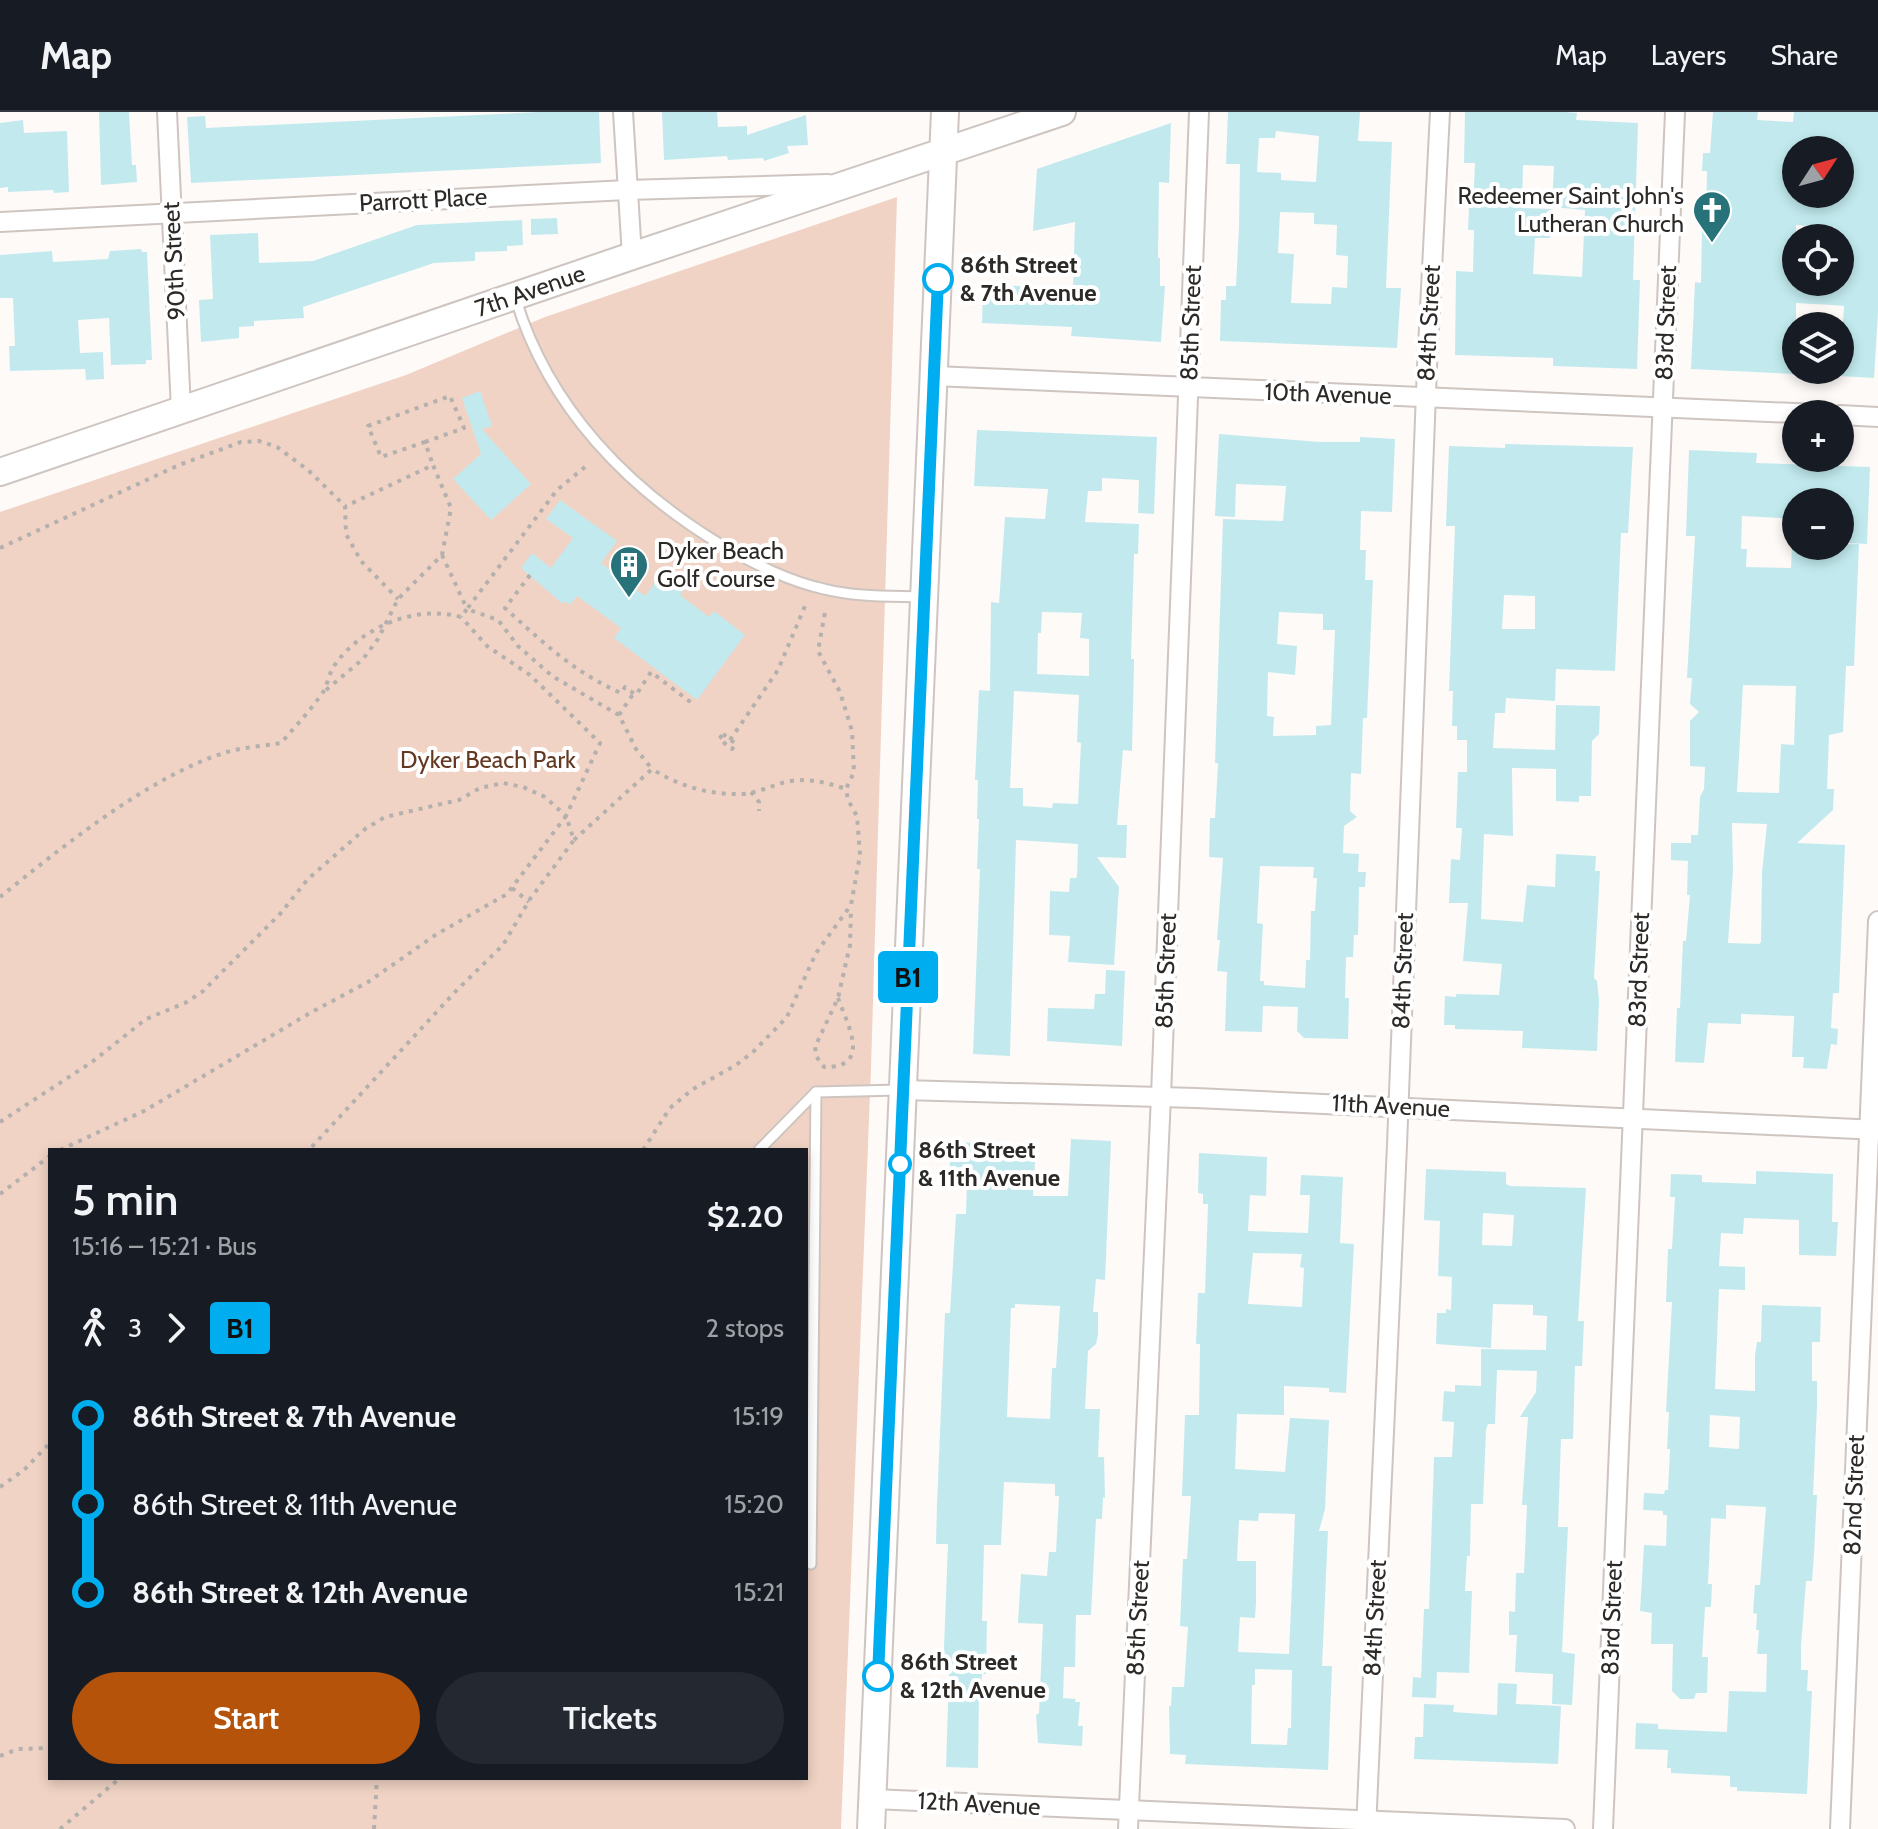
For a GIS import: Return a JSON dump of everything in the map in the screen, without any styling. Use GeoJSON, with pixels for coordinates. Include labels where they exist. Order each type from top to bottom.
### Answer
{"type":"FeatureCollection","features":[{"type":"Feature","properties":{"kind":"main road"},"geometry":{"type":"LineString","coordinates":[[871,1829],[945,112]]}},
{"type":"Feature","properties":{"kind":"main road","name":"7th Avenue"},"geometry":{"type":"LineString","coordinates":[[0,472],[1062,112]]}},
{"type":"Feature","properties":{"kind":"street","name":"90th Street"},"geometry":{"type":"LineString","coordinates":[[167,112],[181,410]]}},
{"type":"Feature","properties":{"kind":"street"},"geometry":{"type":"LineString","coordinates":[[623,112],[632,256]]}},
{"type":"Feature","properties":{"kind":"street","name":"85th Street"},"geometry":{"type":"LineString","coordinates":[[1129,1820],[1199,112]]}},
{"type":"Feature","properties":{"kind":"street","name":"84th Street"},"geometry":{"type":"LineString","coordinates":[[1366,1825],[1425,398],[1440,112]]}},
{"type":"Feature","properties":{"kind":"street","name":"83rd Street"},"geometry":{"type":"LineString","coordinates":[[1603,1829],[1675,112]]}},
{"type":"Feature","properties":{"kind":"street","name":"Parrott Place"},"geometry":{"type":"LineString","coordinates":[[0,222],[627,190],[847,183]]}},
{"type":"Feature","properties":{"kind":"street","name":"10th Avenue"},"geometry":{"type":"LineString","coordinates":[[934,376],[1782,413]]}},
{"type":"Feature","properties":{"kind":"street"},"geometry":{"type":"LineString","coordinates":[[1854,416],[1878,417]]}},
{"type":"Feature","properties":{"kind":"street","name":"82nd Street"},"geometry":{"type":"LineString","coordinates":[[1840,1829],[1874,1129],[1878,921]]}},
{"type":"Feature","properties":{"kind":"street","name":"11th Avenue"},"geometry":{"type":"LineString","coordinates":[[903,1090],[1161,1096],[1874,1129]]}},
{"type":"Feature","properties":{"kind":"street","name":"12th Avenue"},"geometry":{"type":"LineString","coordinates":[[872,1799],[1129,1820],[1565,1829]]}},
{"type":"Feature","properties":{"kind":"lane"},"geometry":{"type":"LineString","coordinates":[[515,296],[529,339],[575,418],[610,459],[687,524],[740,556],[782,576],[825,590],[871,596],[924,597]]}},
{"type":"Feature","properties":{"kind":"lane"},"geometry":{"type":"LineString","coordinates":[[761,1148],[816,1092],[903,1090]]}},
{"type":"Feature","properties":{"kind":"lane"},"geometry":{"type":"LineString","coordinates":[[811,1564],[816,1092]]}},
{"type":"Feature","properties":{"kind":"path"},"geometry":{"type":"LineString","coordinates":[[450,396],[464,428],[425,442],[381,457],[368,426],[450,396]]}},
{"type":"Feature","properties":{"kind":"path"},"geometry":{"type":"LineString","coordinates":[[0,548],[179,465],[241,442],[259,441],[277,447],[308,470],[345,506],[346,534],[361,561],[398,599]]}},
{"type":"Feature","properties":{"kind":"path"},"geometry":{"type":"LineString","coordinates":[[0,897],[131,799],[173,775],[227,752],[281,743],[324,691],[363,659],[398,599],[442,555],[451,508],[425,442]]}},
{"type":"Feature","properties":{"kind":"path"},"geometry":{"type":"LineString","coordinates":[[345,506],[433,465]]}},
{"type":"Feature","properties":{"kind":"path"},"geometry":{"type":"LineString","coordinates":[[461,617],[557,490],[585,467]]}},
{"type":"Feature","properties":{"kind":"path"},"geometry":{"type":"LineString","coordinates":[[442,555],[467,609],[498,620],[518,646],[552,676],[619,715],[636,749],[652,769],[676,784],[703,790],[751,792],[791,781],[821,781],[846,789]]}},
{"type":"Feature","properties":{"kind":"path"},"geometry":{"type":"LineString","coordinates":[[498,620],[530,575]]}},
{"type":"Feature","properties":{"kind":"path"},"geometry":{"type":"LineString","coordinates":[[730,740],[778,670],[805,606]]}},
{"type":"Feature","properties":{"kind":"path"},"geometry":{"type":"LineString","coordinates":[[505,608],[573,666],[621,693],[625,687],[636,695],[651,672],[689,701],[691,696]]}},
{"type":"Feature","properties":{"kind":"path"},"geometry":{"type":"LineString","coordinates":[[825,612],[818,651],[840,692],[852,731],[854,772],[846,789],[857,816],[860,855],[851,905],[850,945],[838,998],[815,1047],[816,1056],[824,1067],[841,1065],[849,1060],[854,1050],[838,998]]}},
{"type":"Feature","properties":{"kind":"path"},"geometry":{"type":"LineString","coordinates":[[64,1148],[144,1111],[368,982],[437,934],[507,894],[566,816],[600,743],[530,675],[487,646],[461,617],[449,614],[414,614],[366,633],[334,667],[324,691]]}},
{"type":"Feature","properties":{"kind":"path"},"geometry":{"type":"LineString","coordinates":[[619,715],[633,693]]}},
{"type":"Feature","properties":{"kind":"path"},"geometry":{"type":"LineString","coordinates":[[311,1148],[455,992],[503,945],[529,902],[574,840],[652,769]]}},
{"type":"Feature","properties":{"kind":"path"},"geometry":{"type":"LineString","coordinates":[[0,1122],[92,1062],[146,1019],[185,1003],[202,992],[280,914],[308,879],[365,829],[385,817],[459,800],[480,788],[503,783],[523,787],[545,797],[566,816],[574,840]]}},
{"type":"Feature","properties":{"kind":"path"},"geometry":{"type":"LineString","coordinates":[[751,792],[759,802],[759,811]]}},
{"type":"Feature","properties":{"kind":"path"},"geometry":{"type":"LineString","coordinates":[[512,888],[529,902]]}},
{"type":"Feature","properties":{"kind":"path"},"geometry":{"type":"LineString","coordinates":[[644,1148],[670,1108],[693,1089],[745,1059],[787,1017],[816,953],[851,905]]}},
{"type":"Feature","properties":{"kind":"path"},"geometry":{"type":"LineString","coordinates":[[0,1194],[48,1158]]}},
{"type":"Feature","properties":{"kind":"path"},"geometry":{"type":"LineString","coordinates":[[0,1487],[24,1470],[48,1445]]}},
{"type":"Feature","properties":{"kind":"path"},"geometry":{"type":"LineString","coordinates":[[0,1756],[18,1749],[48,1748]]}},
{"type":"Feature","properties":{"kind":"path"},"geometry":{"type":"LineString","coordinates":[[60,1829],[118,1780]]}},
{"type":"Feature","properties":{"kind":"path"},"geometry":{"type":"LineString","coordinates":[[374,1829],[377,1780]]}},
{"type":"Feature","properties":{"kind":"green space","name":"Dyker Beach Park"},"geometry":{"type":"Polygon","coordinates":[[[897,197],[871,1068],[841,1829],[0,1829],[0,512],[406,375],[545,317],[897,197]]]}},
{"type":"Feature","properties":{"kind":"building"},"geometry":{"type":"Polygon","coordinates":[[[99,112],[129,112],[132,165],[136,165],[137,182],[101,185],[99,112]]]}},
{"type":"Feature","properties":{"kind":"building"},"geometry":{"type":"Polygon","coordinates":[[[539,112],[599,112],[601,163],[191,183],[187,117],[205,116],[206,128],[539,112]]]}},
{"type":"Feature","properties":{"kind":"building"},"geometry":{"type":"Polygon","coordinates":[[[662,112],[717,112],[718,127],[747,126],[747,135],[806,115],[808,145],[787,146],[789,153],[764,161],[763,158],[728,160],[727,156],[664,160],[662,112]]]}},
{"type":"Feature","properties":{"kind":"building"},"geometry":{"type":"Polygon","coordinates":[[[1228,112],[1360,112],[1358,141],[1392,142],[1386,288],[1401,288],[1397,348],[1220,341],[1221,300],[1226,300],[1226,286],[1236,286],[1239,227],[1240,164],[1226,164],[1228,112]],[[1276,131],[1275,138],[1259,138],[1257,172],[1281,173],[1281,180],[1316,182],[1319,136],[1276,131]],[[1280,212],[1278,253],[1294,254],[1291,303],[1331,304],[1332,287],[1347,288],[1348,256],[1336,255],[1337,225],[1314,224],[1314,213],[1280,212]]]}},
{"type":"Feature","properties":{"kind":"building"},"geometry":{"type":"Polygon","coordinates":[[[1465,112],[1565,112],[1577,113],[1576,120],[1638,123],[1633,280],[1640,280],[1637,369],[1553,366],[1553,358],[1455,355],[1456,271],[1473,272],[1474,230],[1468,230],[1469,206],[1473,206],[1475,163],[1464,163],[1465,112]],[[1523,165],[1522,208],[1551,209],[1550,238],[1535,238],[1533,274],[1582,277],[1585,210],[1552,207],[1554,166],[1523,165]]]}},
{"type":"Feature","properties":{"kind":"building"},"geometry":{"type":"Polygon","coordinates":[[[1713,112],[1758,112],[1757,120],[1793,122],[1794,112],[1878,112],[1878,312],[1874,378],[1854,377],[1854,312],[1844,312],[1844,306],[1796,303],[1796,312],[1782,312],[1782,373],[1691,369],[1695,282],[1701,283],[1702,227],[1706,219],[1707,171],[1702,171],[1703,153],[1710,153],[1713,112]]]}},
{"type":"Feature","properties":{"kind":"building"},"geometry":{"type":"Polygon","coordinates":[[[23,120],[24,133],[67,131],[69,192],[8,192],[8,187],[0,188],[0,123],[23,120]]]}},
{"type":"Feature","properties":{"kind":"building"},"geometry":{"type":"Polygon","coordinates":[[[1171,123],[1169,183],[1159,182],[1158,258],[1160,286],[1165,286],[1161,342],[1071,336],[1072,327],[982,323],[983,290],[989,290],[989,285],[1073,288],[1075,222],[1033,231],[1037,169],[1171,123]]]}},
{"type":"Feature","properties":{"kind":"building"},"geometry":{"type":"Polygon","coordinates":[[[557,218],[558,234],[531,235],[531,219],[557,218]]]}},
{"type":"Feature","properties":{"kind":"building"},"geometry":{"type":"Polygon","coordinates":[[[522,220],[523,245],[507,246],[507,251],[475,252],[475,261],[434,263],[303,307],[304,318],[254,321],[254,326],[239,327],[239,338],[201,342],[199,300],[213,299],[210,235],[258,233],[259,263],[313,261],[417,225],[522,220]]]}},
{"type":"Feature","properties":{"kind":"building"},"geometry":{"type":"Polygon","coordinates":[[[141,249],[147,252],[152,360],[146,360],[146,364],[111,365],[109,318],[78,320],[80,353],[103,352],[104,379],[86,380],[85,369],[10,371],[9,346],[15,346],[13,298],[0,298],[0,255],[52,251],[53,262],[108,259],[110,251],[141,249]]]}},
{"type":"Feature","properties":{"kind":"building"},"geometry":{"type":"Polygon","coordinates":[[[480,391],[492,426],[482,429],[531,484],[491,520],[453,479],[481,454],[462,398],[480,391]]]}},
{"type":"Feature","properties":{"kind":"building"},"geometry":{"type":"Polygon","coordinates":[[[977,430],[1157,437],[1154,514],[1138,513],[1139,480],[1102,478],[1102,491],[1088,491],[1085,522],[1139,524],[1138,554],[1134,554],[1132,751],[1123,750],[1117,825],[1127,825],[1126,858],[1097,857],[1119,887],[1114,965],[1068,962],[1070,936],[1049,935],[1050,891],[1069,892],[1070,878],[1077,876],[1078,844],[1016,840],[1010,1056],[973,1054],[980,869],[977,869],[978,780],[975,780],[979,690],[990,691],[991,602],[999,603],[1005,517],[1045,519],[1048,489],[974,486],[977,430]],[[1042,612],[1037,674],[1089,676],[1089,639],[1080,638],[1082,613],[1042,612]],[[1014,691],[1010,788],[1023,788],[1023,806],[1052,808],[1053,803],[1078,804],[1081,743],[1077,742],[1079,695],[1014,691]]]}},
{"type":"Feature","properties":{"kind":"building"},"geometry":{"type":"Polygon","coordinates":[[[1219,434],[1320,442],[1360,442],[1360,437],[1395,439],[1392,512],[1361,511],[1360,550],[1366,550],[1365,580],[1373,580],[1367,718],[1363,718],[1361,774],[1351,773],[1350,811],[1357,817],[1344,826],[1343,853],[1359,854],[1358,872],[1366,872],[1365,887],[1359,887],[1358,935],[1354,935],[1353,957],[1346,957],[1348,1039],[1304,1038],[1297,1031],[1298,1007],[1263,1006],[1262,1032],[1225,1031],[1227,972],[1217,971],[1223,858],[1209,857],[1210,818],[1215,818],[1218,763],[1215,763],[1223,519],[1283,521],[1286,486],[1236,484],[1235,517],[1215,516],[1219,434]],[[1279,612],[1277,644],[1297,646],[1295,675],[1268,672],[1267,716],[1274,717],[1273,736],[1316,735],[1316,726],[1331,725],[1335,630],[1323,630],[1323,614],[1279,612]],[[1260,866],[1257,923],[1263,924],[1260,981],[1264,981],[1264,985],[1305,988],[1306,960],[1310,960],[1311,911],[1315,911],[1317,878],[1313,878],[1314,867],[1260,866]]]}},
{"type":"Feature","properties":{"kind":"building"},"geometry":{"type":"Polygon","coordinates":[[[1505,444],[1633,447],[1628,533],[1621,533],[1615,671],[1556,669],[1555,701],[1506,698],[1505,713],[1495,713],[1493,748],[1555,750],[1556,705],[1600,706],[1599,734],[1592,741],[1591,796],[1579,796],[1579,802],[1556,801],[1556,769],[1512,768],[1513,836],[1484,834],[1481,919],[1523,922],[1527,885],[1555,887],[1556,854],[1596,856],[1595,871],[1600,871],[1594,978],[1599,1000],[1597,1051],[1522,1048],[1523,1031],[1455,1029],[1455,1025],[1444,1025],[1445,996],[1499,995],[1502,964],[1463,961],[1468,903],[1449,903],[1451,859],[1460,860],[1462,828],[1456,828],[1458,772],[1467,772],[1467,740],[1457,740],[1457,726],[1452,726],[1453,691],[1449,691],[1455,526],[1446,526],[1449,446],[1505,448],[1505,444]],[[1504,595],[1502,629],[1535,629],[1535,596],[1504,595]]]}},
{"type":"Feature","properties":{"kind":"building"},"geometry":{"type":"Polygon","coordinates":[[[1689,450],[1757,453],[1756,463],[1782,464],[1782,472],[1854,472],[1854,466],[1870,467],[1867,544],[1854,543],[1854,488],[1782,488],[1782,518],[1742,516],[1741,549],[1747,549],[1746,567],[1791,568],[1791,560],[1854,560],[1854,544],[1859,544],[1854,666],[1846,666],[1843,732],[1829,735],[1827,789],[1834,789],[1833,810],[1797,843],[1845,845],[1839,993],[1833,993],[1831,1028],[1838,1029],[1837,1045],[1831,1044],[1827,1069],[1803,1068],[1804,1057],[1792,1057],[1794,1016],[1741,1014],[1741,1024],[1708,1023],[1704,1063],[1675,1062],[1683,941],[1686,941],[1690,895],[1687,895],[1688,861],[1671,860],[1671,843],[1691,843],[1691,835],[1698,835],[1705,767],[1690,766],[1690,721],[1699,712],[1690,704],[1692,678],[1687,678],[1695,536],[1686,536],[1689,450]],[[1743,685],[1737,792],[1779,793],[1781,744],[1794,745],[1796,686],[1743,685]],[[1732,823],[1733,871],[1728,943],[1761,942],[1762,873],[1767,824],[1732,823]]]}},
{"type":"Feature","properties":{"kind":"building","name":"Dyker Beach Golf Course"},"geometry":{"type":"Polygon","coordinates":[[[560,500],[617,541],[601,563],[645,596],[661,575],[683,591],[680,595],[709,617],[714,611],[745,635],[697,700],[614,638],[621,628],[577,596],[570,605],[565,601],[563,604],[521,568],[532,553],[551,568],[573,538],[546,519],[560,500]]]}},
{"type":"Feature","properties":{"kind":"building"},"geometry":{"type":"Polygon","coordinates":[[[1106,970],[1125,971],[1122,1046],[1047,1041],[1048,1008],[1094,1009],[1095,994],[1105,994],[1106,970]]]}},
{"type":"Feature","properties":{"kind":"building"},"geometry":{"type":"Polygon","coordinates":[[[1071,1139],[1111,1141],[1105,1280],[1096,1279],[1093,1312],[1098,1312],[1098,1335],[1096,1344],[1088,1351],[1085,1409],[1100,1409],[1098,1457],[1104,1457],[1105,1498],[1102,1519],[1096,1519],[1091,1615],[1076,1615],[1075,1667],[1064,1667],[1063,1698],[1080,1702],[1078,1726],[1083,1726],[1082,1746],[1038,1743],[1036,1715],[1039,1713],[1043,1624],[1018,1623],[1021,1574],[1047,1576],[1049,1552],[1056,1552],[1059,1496],[1055,1496],[1055,1484],[1004,1482],[1001,1545],[984,1545],[982,1621],[987,1621],[986,1674],[982,1674],[979,1693],[978,1768],[946,1767],[949,1673],[943,1673],[948,1544],[936,1544],[937,1504],[945,1313],[950,1313],[956,1214],[966,1214],[967,1182],[949,1181],[951,1142],[1036,1145],[1033,1196],[1068,1196],[1071,1139]],[[1015,1304],[1015,1308],[1011,1308],[1007,1417],[1050,1419],[1052,1368],[1056,1368],[1060,1306],[1015,1304]]]}},
{"type":"Feature","properties":{"kind":"building"},"geometry":{"type":"Polygon","coordinates":[[[1199,1153],[1267,1157],[1266,1196],[1250,1195],[1248,1231],[1308,1233],[1310,1195],[1300,1195],[1301,1175],[1343,1177],[1340,1243],[1354,1244],[1346,1393],[1329,1392],[1329,1388],[1284,1386],[1284,1415],[1237,1414],[1235,1469],[1285,1472],[1290,1418],[1329,1420],[1325,1509],[1319,1531],[1328,1531],[1322,1666],[1332,1666],[1328,1770],[1185,1764],[1186,1755],[1170,1754],[1169,1706],[1172,1687],[1184,1687],[1188,1627],[1180,1626],[1183,1559],[1187,1559],[1191,1496],[1182,1496],[1185,1415],[1199,1415],[1200,1344],[1196,1344],[1198,1293],[1205,1293],[1208,1204],[1203,1204],[1203,1194],[1198,1193],[1199,1153]],[[1253,1253],[1248,1304],[1302,1307],[1302,1254],[1253,1253]],[[1259,1513],[1258,1521],[1239,1520],[1237,1561],[1256,1561],[1256,1603],[1255,1618],[1240,1617],[1238,1652],[1289,1654],[1295,1514],[1259,1513]],[[1255,1669],[1255,1685],[1252,1685],[1251,1744],[1287,1745],[1288,1728],[1291,1728],[1292,1670],[1255,1669]]]}},
{"type":"Feature","properties":{"kind":"building"},"geometry":{"type":"Polygon","coordinates":[[[1426,1169],[1506,1172],[1506,1184],[1510,1186],[1586,1188],[1578,1321],[1584,1321],[1582,1366],[1575,1366],[1573,1439],[1561,1439],[1558,1527],[1568,1527],[1562,1652],[1575,1654],[1572,1705],[1552,1704],[1553,1674],[1515,1672],[1517,1635],[1509,1635],[1509,1611],[1515,1612],[1516,1573],[1524,1573],[1527,1505],[1522,1505],[1528,1417],[1520,1417],[1536,1392],[1537,1371],[1497,1370],[1495,1424],[1488,1424],[1486,1430],[1483,1504],[1471,1504],[1470,1556],[1467,1556],[1465,1591],[1472,1591],[1469,1673],[1437,1672],[1436,1698],[1412,1697],[1413,1677],[1421,1678],[1424,1609],[1429,1609],[1434,1457],[1452,1457],[1454,1422],[1442,1421],[1444,1391],[1455,1392],[1455,1385],[1481,1386],[1481,1349],[1546,1350],[1547,1316],[1533,1315],[1533,1305],[1493,1304],[1491,1348],[1436,1344],[1437,1313],[1451,1310],[1452,1277],[1438,1276],[1440,1221],[1424,1220],[1426,1169]],[[1483,1213],[1482,1245],[1512,1246],[1514,1215],[1483,1213]]]}},
{"type":"Feature","properties":{"kind":"building"},"geometry":{"type":"Polygon","coordinates":[[[1756,1171],[1833,1174],[1832,1222],[1838,1222],[1836,1256],[1799,1255],[1799,1220],[1744,1218],[1743,1234],[1721,1233],[1719,1266],[1745,1267],[1745,1290],[1719,1289],[1715,1389],[1755,1391],[1755,1355],[1757,1342],[1761,1342],[1762,1305],[1821,1307],[1820,1342],[1812,1342],[1812,1381],[1817,1381],[1814,1554],[1812,1581],[1806,1581],[1801,1646],[1801,1670],[1808,1670],[1807,1691],[1812,1691],[1807,1794],[1737,1791],[1737,1787],[1730,1787],[1730,1776],[1671,1773],[1671,1768],[1667,1768],[1668,1750],[1635,1749],[1636,1723],[1658,1724],[1658,1729],[1727,1732],[1729,1691],[1766,1692],[1767,1654],[1757,1654],[1759,1630],[1756,1630],[1757,1614],[1753,1613],[1755,1585],[1760,1585],[1766,1507],[1726,1505],[1726,1519],[1711,1518],[1708,1584],[1712,1584],[1711,1607],[1705,1607],[1702,1657],[1708,1657],[1707,1693],[1696,1693],[1694,1699],[1680,1699],[1672,1691],[1673,1644],[1651,1644],[1652,1613],[1640,1611],[1644,1545],[1666,1546],[1667,1515],[1663,1515],[1663,1511],[1643,1510],[1644,1493],[1664,1494],[1668,1490],[1670,1449],[1667,1449],[1669,1412],[1666,1412],[1672,1302],[1666,1302],[1668,1249],[1672,1249],[1675,1197],[1670,1197],[1671,1174],[1702,1175],[1702,1182],[1756,1184],[1756,1171]],[[1710,1415],[1709,1447],[1739,1449],[1740,1417],[1710,1415]]]}},
{"type":"Feature","properties":{"kind":"building"},"geometry":{"type":"Polygon","coordinates":[[[1498,1683],[1517,1684],[1516,1704],[1561,1706],[1558,1764],[1414,1759],[1415,1737],[1423,1737],[1424,1704],[1454,1705],[1453,1712],[1497,1715],[1498,1683]]]}},
{"type":"Feature","properties":{"kind":"bus line","name":"B1"},"geometry":{"type":"LineString","coordinates":[[878,1676],[938,279]]}},
{"type":"Feature","properties":{"kind":"place","name":"Redeemer Saint John's Lutheran Church"},"geometry":{"type":"Point","coordinates":[1712,244]}},
{"type":"Feature","properties":{"kind":"place","name":"86th Street & 7th Avenue"},"geometry":{"type":"Point","coordinates":[938,279]}},
{"type":"Feature","properties":{"kind":"place","name":"Dyker Beach Golf Course"},"geometry":{"type":"Point","coordinates":[629,599]}},
{"type":"Feature","properties":{"kind":"place","name":"86th Street & 11th Avenue"},"geometry":{"type":"Point","coordinates":[900,1164]}},
{"type":"Feature","properties":{"kind":"place","name":"86th Street & 12th Avenue"},"geometry":{"type":"Point","coordinates":[878,1676]}}]}
